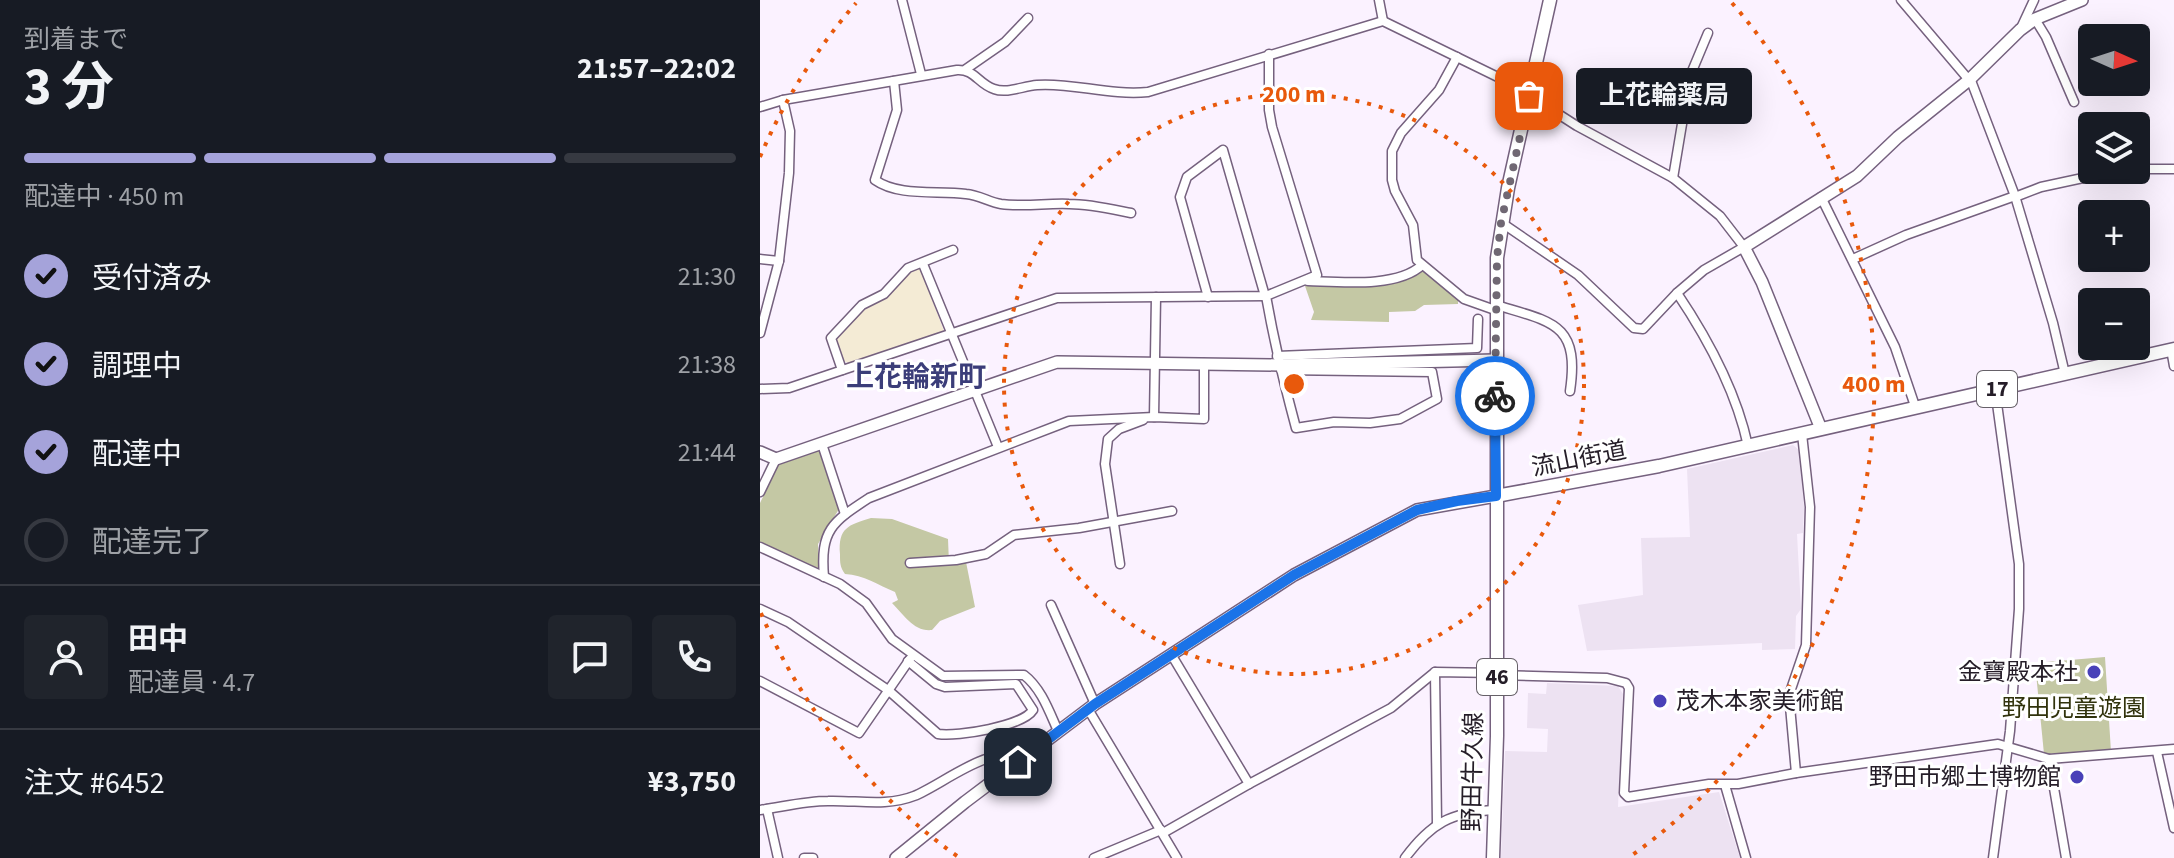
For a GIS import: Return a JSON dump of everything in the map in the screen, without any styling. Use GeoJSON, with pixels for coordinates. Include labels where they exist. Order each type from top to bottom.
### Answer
{"type":"FeatureCollection","features":[{"type":"Feature","properties":{"kind":"main road","name":"野田牛久線"},"geometry":{"type":"LineString","coordinates":[[1493,858],[1497,674],[1495,307],[1501,223],[1550,0]]}},
{"type":"Feature","properties":{"kind":"main road","name":"流山街道"},"geometry":{"type":"LineString","coordinates":[[1496,496],[1569,484],[1748,446],[2173,349]]}},
{"type":"Feature","properties":{"kind":"street"},"geometry":{"type":"LineString","coordinates":[[902,0],[921,74]]}},
{"type":"Feature","properties":{"kind":"street"},"geometry":{"type":"LineString","coordinates":[[1379,0],[1383,21]]}},
{"type":"Feature","properties":{"kind":"street"},"geometry":{"type":"LineString","coordinates":[[1901,0],[1970,79],[2015,196],[2065,374]]}},
{"type":"Feature","properties":{"kind":"street"},"geometry":{"type":"LineString","coordinates":[[2020,30],[2034,0]]}},
{"type":"Feature","properties":{"kind":"street"},"geometry":{"type":"LineString","coordinates":[[1501,223],[1578,275],[1634,328],[1643,329],[1704,270],[1857,176],[1898,137],[1970,79],[2020,30],[2035,19],[2082,0]]}},
{"type":"Feature","properties":{"kind":"street"},"geometry":{"type":"LineString","coordinates":[[760,107],[921,74],[966,69],[1005,42],[1028,18]]}},
{"type":"Feature","properties":{"kind":"street"},"geometry":{"type":"LineString","coordinates":[[2035,19],[2074,102]]}},
{"type":"Feature","properties":{"kind":"street"},"geometry":{"type":"LineString","coordinates":[[966,69],[994,90],[1037,85],[1136,93],[1187,81],[1383,21],[1510,83],[1601,140],[1673,178],[1720,216],[1744,247],[1762,282],[1821,429]]}},
{"type":"Feature","properties":{"kind":"street"},"geometry":{"type":"LineString","coordinates":[[1673,178],[1690,76],[1708,33]]}},
{"type":"Feature","properties":{"kind":"street"},"geometry":{"type":"LineString","coordinates":[[760,389],[789,388],[1057,298],[1265,296],[1317,275],[1272,127],[1269,54]]}},
{"type":"Feature","properties":{"kind":"street"},"geometry":{"type":"LineString","coordinates":[[1457,57],[1447,79],[1401,133],[1392,151],[1392,180],[1413,225],[1415,253],[1422,265],[1464,299],[1554,326],[1564,334],[1574,366],[1570,391]]}},
{"type":"Feature","properties":{"kind":"street"},"geometry":{"type":"LineString","coordinates":[[894,81],[897,110],[875,180],[882,185],[975,195],[997,203],[1029,206],[1079,204],[1131,213]]}},
{"type":"Feature","properties":{"kind":"street"},"geometry":{"type":"LineString","coordinates":[[760,333],[779,261],[791,148],[783,100]]}},
{"type":"Feature","properties":{"kind":"street"},"geometry":{"type":"LineString","coordinates":[[1208,297],[1180,197],[1187,177],[1223,150],[1265,296],[1279,364],[1296,428],[1334,422],[1370,423],[1400,419],[1437,399],[1432,372],[1279,364]]}},
{"type":"Feature","properties":{"kind":"street"},"geometry":{"type":"LineString","coordinates":[[2150,169],[2174,169]]}},
{"type":"Feature","properties":{"kind":"street"},"geometry":{"type":"LineString","coordinates":[[1853,259],[1906,235],[2015,196],[2078,179]]}},
{"type":"Feature","properties":{"kind":"street"},"geometry":{"type":"LineString","coordinates":[[1821,197],[1895,347],[1915,406]]}},
{"type":"Feature","properties":{"kind":"street"},"geometry":{"type":"LineString","coordinates":[[842,370],[831,338],[862,305],[884,294],[908,268],[953,250]]}},
{"type":"Feature","properties":{"kind":"street"},"geometry":{"type":"LineString","coordinates":[[760,259],[779,261]]}},
{"type":"Feature","properties":{"kind":"street"},"geometry":{"type":"LineString","coordinates":[[923,264],[998,447]]}},
{"type":"Feature","properties":{"kind":"street"},"geometry":{"type":"LineString","coordinates":[[1303,281],[1388,281],[1415,272],[1422,265]]}},
{"type":"Feature","properties":{"kind":"street"},"geometry":{"type":"LineString","coordinates":[[1677,293],[1706,336],[1742,419],[1748,446]]}},
{"type":"Feature","properties":{"kind":"street"},"geometry":{"type":"LineString","coordinates":[[1150,417],[1156,297]]}},
{"type":"Feature","properties":{"kind":"street"},"geometry":{"type":"LineString","coordinates":[[1279,364],[1477,348],[1478,319]]}},
{"type":"Feature","properties":{"kind":"street"},"geometry":{"type":"LineString","coordinates":[[2173,349],[2174,366]]}},
{"type":"Feature","properties":{"kind":"street"},"geometry":{"type":"LineString","coordinates":[[760,452],[776,459],[1057,362],[1279,364],[1495,360]]}},
{"type":"Feature","properties":{"kind":"street"},"geometry":{"type":"LineString","coordinates":[[824,577],[822,546],[829,531],[845,514],[869,498],[1069,421],[1150,417],[1204,419],[1204,363]]}},
{"type":"Feature","properties":{"kind":"street"},"geometry":{"type":"LineString","coordinates":[[1993,858],[2010,731],[2019,609],[2019,564],[1995,389]]}},
{"type":"Feature","properties":{"kind":"street"},"geometry":{"type":"LineString","coordinates":[[1120,564],[1105,464],[1108,439],[1119,429],[1150,417]]}},
{"type":"Feature","properties":{"kind":"street"},"geometry":{"type":"LineString","coordinates":[[1796,773],[1789,695],[1806,645],[1810,507],[1802,434]]}},
{"type":"Feature","properties":{"kind":"street"},"geometry":{"type":"LineString","coordinates":[[822,444],[845,514]]}},
{"type":"Feature","properties":{"kind":"street"},"geometry":{"type":"LineString","coordinates":[[760,492],[776,459]]}},
{"type":"Feature","properties":{"kind":"street","name":"流山街道"},"geometry":{"type":"LineString","coordinates":[[896,858],[1091,706],[1294,575],[1394,520],[1435,505],[1496,496]]}},
{"type":"Feature","properties":{"kind":"street"},"geometry":{"type":"LineString","coordinates":[[910,563],[986,554],[1014,535],[1079,528],[1172,511]]}},
{"type":"Feature","properties":{"kind":"street"},"geometry":{"type":"LineString","coordinates":[[760,547],[840,584],[866,603],[892,639],[936,684],[945,687],[1016,684],[1033,710],[1026,719],[997,727],[938,734],[888,690],[788,622],[760,609]]}},
{"type":"Feature","properties":{"kind":"street"},"geometry":{"type":"LineString","coordinates":[[1051,605],[1091,706],[1177,858]]}},
{"type":"Feature","properties":{"kind":"street"},"geometry":{"type":"LineString","coordinates":[[1171,654],[1249,784]]}},
{"type":"Feature","properties":{"kind":"street"},"geometry":{"type":"LineString","coordinates":[[760,681],[859,733],[910,658]]}},
{"type":"Feature","properties":{"kind":"street"},"geometry":{"type":"LineString","coordinates":[[910,658],[949,678],[1024,675],[1041,695],[1058,731]]}},
{"type":"Feature","properties":{"kind":"street"},"geometry":{"type":"LineString","coordinates":[[1435,672],[1437,823]]}},
{"type":"Feature","properties":{"kind":"street"},"geometry":{"type":"LineString","coordinates":[[1094,858],[1162,832],[1391,708],[1435,672],[1607,678],[1626,683],[1629,688],[1624,793],[1628,797],[1998,744],[2049,759],[2174,749]]}},
{"type":"Feature","properties":{"kind":"street"},"geometry":{"type":"LineString","coordinates":[[2157,752],[2174,828]]}},
{"type":"Feature","properties":{"kind":"street"},"geometry":{"type":"LineString","coordinates":[[778,858],[763,810],[827,801],[892,802],[934,787],[973,764],[1010,754],[1022,758]]}},
{"type":"Feature","properties":{"kind":"street"},"geometry":{"type":"LineString","coordinates":[[2049,759],[2066,858]]}},
{"type":"Feature","properties":{"kind":"street"},"geometry":{"type":"LineString","coordinates":[[1725,785],[1746,858]]}},
{"type":"Feature","properties":{"kind":"street"},"geometry":{"type":"LineString","coordinates":[[1405,858],[1437,823],[1477,811],[1495,810]]}},
{"type":"Feature","properties":{"kind":"street"},"geometry":{"type":"LineString","coordinates":[[804,858],[813,858]]}},
{"type":"Feature","properties":{"kind":"shaded area"},"geometry":{"type":"Polygon","coordinates":[[[920,268],[944,331],[848,363],[844,361],[835,337],[863,307],[909,271],[920,268]]]}},
{"type":"Feature","properties":{"kind":"shaded area"},"geometry":{"type":"Polygon","coordinates":[[[1793,445],[1799,450],[1804,507],[1803,533],[1797,534],[1801,609],[1796,616],[1795,649],[1762,650],[1762,643],[1587,651],[1578,605],[1643,595],[1641,538],[1690,537],[1687,469],[1793,445]]]}},
{"type":"Feature","properties":{"kind":"shaded area"},"geometry":{"type":"Polygon","coordinates":[[[1547,683],[1618,686],[1623,694],[1618,807],[1719,792],[1740,858],[1501,858],[1505,751],[1547,752],[1548,729],[1527,728],[1528,693],[1546,694],[1547,683]]]}},
{"type":"Feature","properties":{"kind":"green space"},"geometry":{"type":"Polygon","coordinates":[[[1420,272],[1458,300],[1458,304],[1424,305],[1415,311],[1389,312],[1389,322],[1311,320],[1314,312],[1305,286],[1379,285],[1420,272]]]}},
{"type":"Feature","properties":{"kind":"green space"},"geometry":{"type":"Polygon","coordinates":[[[816,450],[821,452],[839,509],[818,544],[819,567],[816,569],[760,543],[760,503],[779,464],[816,450]]]}},
{"type":"Feature","properties":{"kind":"green space"},"geometry":{"type":"Polygon","coordinates":[[[871,518],[892,519],[948,539],[949,563],[966,562],[975,607],[940,621],[932,630],[926,630],[910,622],[892,603],[898,600],[895,592],[865,578],[845,574],[840,560],[843,533],[871,518]]]}},
{"type":"Feature","properties":{"kind":"green space","name":"野田児童遊園"},"geometry":{"type":"Polygon","coordinates":[[[2105,657],[2111,752],[2044,754],[2035,663],[2105,657]]]}},
{"type":"Feature","properties":{"kind":"way so far"},"geometry":{"type":"LineString","coordinates":[[1495,396],[1497,258],[1501,223],[1529,96]]}},
{"type":"Feature","properties":{"kind":"place","name":"上花輪薬局"},"geometry":{"type":"Point","coordinates":[1529,96]}},
{"type":"Feature","properties":{"kind":"place","name":"金寶殿本社"},"geometry":{"type":"Point","coordinates":[2094,672]}},
{"type":"Feature","properties":{"kind":"place","name":"茂木本家美術館"},"geometry":{"type":"Point","coordinates":[1660,701]}},
{"type":"Feature","properties":{"kind":"place","name":"野田市郷土博物館"},"geometry":{"type":"Point","coordinates":[2077,777]}},
{"type":"Feature","properties":{"kind":"district","name":"上花輪新町"},"geometry":{"type":"Point","coordinates":[916,377]}},
{"type":"Feature","properties":{"kind":"route"},"geometry":{"type":"LineString","coordinates":[[1018,762],[1095,704],[1294,575],[1417,510],[1496,496],[1495,396]]}}]}
